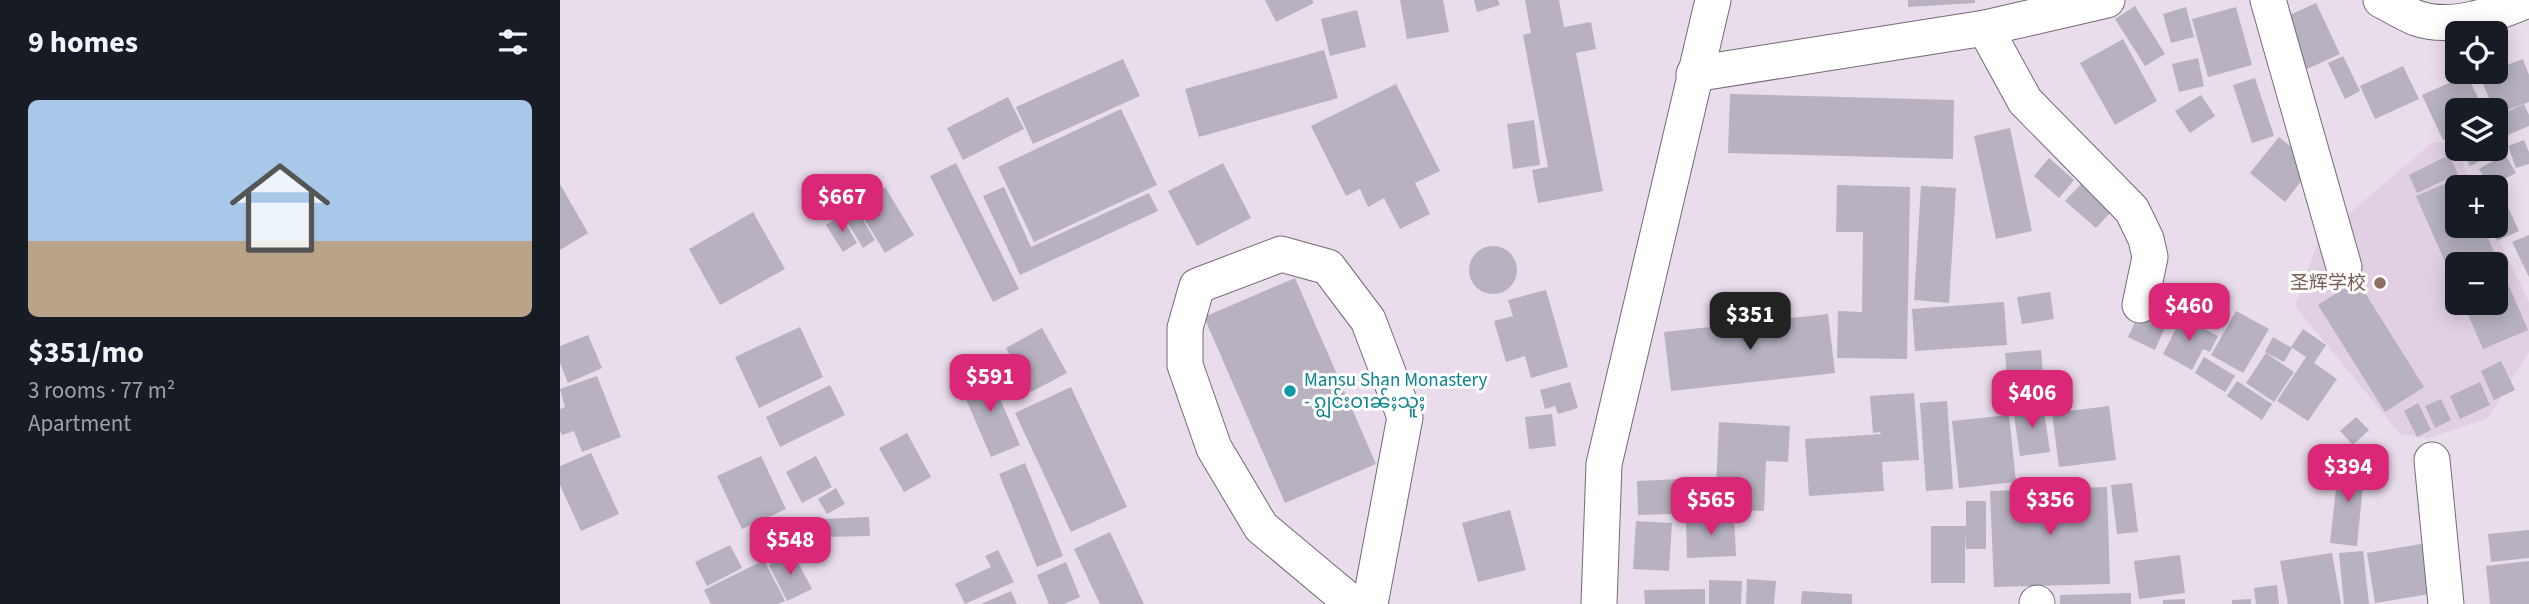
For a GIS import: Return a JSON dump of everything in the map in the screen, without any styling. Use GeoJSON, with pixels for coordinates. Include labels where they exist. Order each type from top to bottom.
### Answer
{"type":"FeatureCollection","features":[{"type":"Feature","properties":{"kind":"street"},"geometry":{"type":"LineString","coordinates":[[1599,604],[1604,464],[1713,0]]}},
{"type":"Feature","properties":{"kind":"street"},"geometry":{"type":"LineString","coordinates":[[2268,0],[2344,267]]}},
{"type":"Feature","properties":{"kind":"street"},"geometry":{"type":"LineString","coordinates":[[2381,0],[2417,18],[2445,24],[2471,20],[2528,0]]}},
{"type":"Feature","properties":{"kind":"street"},"geometry":{"type":"LineString","coordinates":[[1694,74],[1985,28],[2095,1]]}},
{"type":"Feature","properties":{"kind":"street"},"geometry":{"type":"LineString","coordinates":[[1985,28],[2025,102],[2132,210],[2146,239],[2151,257],[2140,305]]}},
{"type":"Feature","properties":{"kind":"street"},"geometry":{"type":"LineString","coordinates":[[1353,604],[1261,527],[1214,448],[1185,365],[1185,328],[1196,286],[1281,254],[1328,267],[1368,320],[1405,417],[1370,604]]}},
{"type":"Feature","properties":{"kind":"street"},"geometry":{"type":"LineString","coordinates":[[2432,460],[2446,604]]}},
{"type":"Feature","properties":{"kind":"shaded area","name":"圣辉学校"},"geometry":{"type":"Polygon","coordinates":[[[2433,142],[2445,143],[2445,161],[2461,161],[2468,175],[2445,175],[2445,238],[2498,238],[2505,252],[2445,252],[2445,315],[2508,315],[2508,259],[2529,302],[2529,352],[2488,418],[2429,438],[2400,434],[2295,306],[2319,239],[2433,142]]]}},
{"type":"Feature","properties":{"kind":"building"},"geometry":{"type":"Polygon","coordinates":[[[1265,0],[1312,0],[1314,3],[1276,22],[1265,0]]]}},
{"type":"Feature","properties":{"kind":"building"},"geometry":{"type":"Polygon","coordinates":[[[1400,0],[1443,0],[1449,32],[1407,39],[1400,0]]]}},
{"type":"Feature","properties":{"kind":"building"},"geometry":{"type":"Polygon","coordinates":[[[1474,0],[1498,0],[1500,5],[1477,12],[1474,0]]]}},
{"type":"Feature","properties":{"kind":"building"},"geometry":{"type":"Polygon","coordinates":[[[1525,0],[1559,0],[1564,27],[1591,22],[1596,49],[1576,53],[1603,191],[1538,203],[1532,170],[1548,167],[1523,35],[1531,33],[1525,0]]]}},
{"type":"Feature","properties":{"kind":"building"},"geometry":{"type":"Polygon","coordinates":[[[1908,0],[1975,0],[1975,3],[1908,7],[1908,0]]]}},
{"type":"Feature","properties":{"kind":"building"},"geometry":{"type":"Polygon","coordinates":[[[2316,3],[2340,54],[2307,69],[2283,18],[2316,3]]]}},
{"type":"Feature","properties":{"kind":"building"},"geometry":{"type":"Polygon","coordinates":[[[2135,6],[2165,54],[2145,66],[2115,19],[2135,6]]]}},
{"type":"Feature","properties":{"kind":"building"},"geometry":{"type":"Polygon","coordinates":[[[2186,7],[2194,37],[2171,43],[2163,14],[2186,7]]]}},
{"type":"Feature","properties":{"kind":"building"},"geometry":{"type":"Polygon","coordinates":[[[2236,7],[2252,65],[2208,77],[2192,19],[2236,7]]]}},
{"type":"Feature","properties":{"kind":"building"},"geometry":{"type":"Polygon","coordinates":[[[1357,10],[1366,47],[1330,56],[1321,19],[1357,10]]]}},
{"type":"Feature","properties":{"kind":"building"},"geometry":{"type":"Polygon","coordinates":[[[2123,39],[2157,101],[2115,125],[2080,63],[2123,39]]]}},
{"type":"Feature","properties":{"kind":"building"},"geometry":{"type":"Polygon","coordinates":[[[1324,50],[1338,98],[1199,137],[1185,89],[1324,50]]]}},
{"type":"Feature","properties":{"kind":"building"},"geometry":{"type":"Polygon","coordinates":[[[2343,56],[2360,91],[2345,99],[2328,63],[2343,56]]]}},
{"type":"Feature","properties":{"kind":"building"},"geometry":{"type":"Polygon","coordinates":[[[2198,58],[2204,86],[2179,92],[2172,64],[2198,58]]]}},
{"type":"Feature","properties":{"kind":"building"},"geometry":{"type":"Polygon","coordinates":[[[1123,59],[1140,96],[1033,144],[1016,107],[1123,59]]]}},
{"type":"Feature","properties":{"kind":"building"},"geometry":{"type":"Polygon","coordinates":[[[2523,59],[2529,75],[2529,102],[2508,110],[2508,98],[2489,98],[2483,84],[2508,84],[2508,65],[2523,59]]]}},
{"type":"Feature","properties":{"kind":"building"},"geometry":{"type":"Polygon","coordinates":[[[2403,66],[2419,99],[2375,119],[2360,86],[2403,66]]]}},
{"type":"Feature","properties":{"kind":"building"},"geometry":{"type":"Polygon","coordinates":[[[2255,78],[2274,136],[2252,143],[2233,85],[2255,78]]]}},
{"type":"Feature","properties":{"kind":"building"},"geometry":{"type":"Polygon","coordinates":[[[1396,84],[1440,171],[1415,183],[1430,214],[1400,229],[1384,198],[1368,207],[1360,189],[1346,196],[1311,126],[1396,84]]]}},
{"type":"Feature","properties":{"kind":"building"},"geometry":{"type":"Polygon","coordinates":[[[2447,84],[2471,84],[2478,98],[2445,98],[2443,140],[2422,95],[2447,84]]]}},
{"type":"Feature","properties":{"kind":"building"},"geometry":{"type":"Polygon","coordinates":[[[1730,94],[1954,100],[1953,159],[1728,153],[1730,94]]]}},
{"type":"Feature","properties":{"kind":"building"},"geometry":{"type":"Polygon","coordinates":[[[2201,95],[2215,116],[2190,133],[2175,111],[2201,95]]]}},
{"type":"Feature","properties":{"kind":"building"},"geometry":{"type":"Polygon","coordinates":[[[1008,97],[1024,129],[963,160],[947,128],[1008,97]]]}},
{"type":"Feature","properties":{"kind":"building"},"geometry":{"type":"Polygon","coordinates":[[[2524,104],[2529,115],[2529,126],[2508,135],[2508,111],[2524,104]]]}},
{"type":"Feature","properties":{"kind":"building"},"geometry":{"type":"Polygon","coordinates":[[[1121,109],[1157,185],[1034,242],[998,167],[1121,109]]]}},
{"type":"Feature","properties":{"kind":"building"},"geometry":{"type":"Polygon","coordinates":[[[1534,120],[1540,165],[1513,169],[1507,124],[1534,120]]]}},
{"type":"Feature","properties":{"kind":"building"},"geometry":{"type":"Polygon","coordinates":[[[2010,128],[2032,231],[1996,239],[1974,136],[2010,128]]]}},
{"type":"Feature","properties":{"kind":"building"},"geometry":{"type":"Polygon","coordinates":[[[2279,137],[2314,165],[2285,202],[2250,173],[2279,137]]]}},
{"type":"Feature","properties":{"kind":"building"},"geometry":{"type":"Polygon","coordinates":[[[2524,140],[2529,152],[2529,164],[2516,168],[2508,146],[2524,140]]]}},
{"type":"Feature","properties":{"kind":"building"},"geometry":{"type":"Polygon","coordinates":[[[2445,157],[2445,161],[2452,161],[2458,174],[2445,175],[2445,180],[2417,193],[2409,175],[2445,157]]]}},
{"type":"Feature","properties":{"kind":"building"},"geometry":{"type":"Polygon","coordinates":[[[2049,158],[2074,180],[2059,198],[2034,176],[2049,158]]]}},
{"type":"Feature","properties":{"kind":"building"},"geometry":{"type":"Polygon","coordinates":[[[2508,159],[2516,173],[2508,177],[2508,175],[2482,175],[2479,169],[2493,161],[2508,159]]]}},
{"type":"Feature","properties":{"kind":"building"},"geometry":{"type":"Polygon","coordinates":[[[2468,161],[2481,161],[2470,166],[2468,161]]]}},
{"type":"Feature","properties":{"kind":"building"},"geometry":{"type":"Polygon","coordinates":[[[956,163],[1019,289],[993,302],[930,176],[956,163]]]}},
{"type":"Feature","properties":{"kind":"building"},"geometry":{"type":"Polygon","coordinates":[[[1223,163],[1251,218],[1197,246],[1168,191],[1223,163]]]}},
{"type":"Feature","properties":{"kind":"building"},"geometry":{"type":"Polygon","coordinates":[[[560,184],[588,233],[560,250],[560,184]]]}},
{"type":"Feature","properties":{"kind":"building"},"geometry":{"type":"Polygon","coordinates":[[[2081,184],[2111,212],[2096,228],[2065,201],[2081,184]]]}},
{"type":"Feature","properties":{"kind":"building"},"geometry":{"type":"Polygon","coordinates":[[[2445,184],[2445,238],[2488,238],[2494,252],[2445,252],[2445,262],[2416,196],[2445,184]]]}},
{"type":"Feature","properties":{"kind":"building"},"geometry":{"type":"Polygon","coordinates":[[[1837,185],[1910,187],[1907,359],[1837,358],[1838,311],[1862,312],[1863,232],[1836,232],[1837,185]]]}},
{"type":"Feature","properties":{"kind":"building"},"geometry":{"type":"Polygon","coordinates":[[[1921,186],[1956,188],[1949,303],[1914,300],[1921,186]]]}},
{"type":"Feature","properties":{"kind":"building"},"geometry":{"type":"Polygon","coordinates":[[[885,187],[914,235],[885,253],[856,205],[885,187]]]}},
{"type":"Feature","properties":{"kind":"building"},"geometry":{"type":"Polygon","coordinates":[[[1004,187],[1031,247],[1149,193],[1158,211],[1020,275],[983,196],[1004,187]]]}},
{"type":"Feature","properties":{"kind":"building"},"geometry":{"type":"Polygon","coordinates":[[[2508,207],[2519,231],[2508,236],[2508,207]]]}},
{"type":"Feature","properties":{"kind":"building"},"geometry":{"type":"Polygon","coordinates":[[[857,210],[875,240],[863,248],[845,218],[857,210]]]}},
{"type":"Feature","properties":{"kind":"building"},"geometry":{"type":"Polygon","coordinates":[[[753,212],[785,269],[720,305],[689,249],[753,212]]]}},
{"type":"Feature","properties":{"kind":"building"},"geometry":{"type":"Polygon","coordinates":[[[841,216],[857,243],[843,252],[826,225],[841,216]]]}},
{"type":"Feature","properties":{"kind":"building"},"geometry":{"type":"Polygon","coordinates":[[[2529,235],[2529,277],[2512,242],[2529,235]]]}},
{"type":"Feature","properties":{"kind":"building"},"geometry":{"type":"Polygon","coordinates":[[[1493,246],[1510,253],[1517,270],[1510,287],[1493,294],[1476,287],[1469,270],[1476,253],[1493,246]]]}},
{"type":"Feature","properties":{"kind":"building","name":"Mansu Shan Monastery - ၵျွင်းဝၢၼ်ႈသူႈ"},"geometry":{"type":"Polygon","coordinates":[[[1295,278],[1376,464],[1285,503],[1204,317],[1295,278]]]}},
{"type":"Feature","properties":{"kind":"building"},"geometry":{"type":"Polygon","coordinates":[[[2357,280],[2424,387],[2385,412],[2318,305],[2357,280]]]}},
{"type":"Feature","properties":{"kind":"building"},"geometry":{"type":"Polygon","coordinates":[[[2508,284],[2528,330],[2483,349],[2468,315],[2508,315],[2508,284]]]}},
{"type":"Feature","properties":{"kind":"building"},"geometry":{"type":"Polygon","coordinates":[[[1546,290],[1568,367],[1531,378],[1525,356],[1506,362],[1494,321],[1513,316],[1508,300],[1546,290]]]}},
{"type":"Feature","properties":{"kind":"building"},"geometry":{"type":"Polygon","coordinates":[[[2050,292],[2054,319],[2022,324],[2017,297],[2050,292]]]}},
{"type":"Feature","properties":{"kind":"building"},"geometry":{"type":"Polygon","coordinates":[[[2004,302],[2007,345],[1915,351],[1912,309],[2004,302]]]}},
{"type":"Feature","properties":{"kind":"building"},"geometry":{"type":"Polygon","coordinates":[[[2236,311],[2269,329],[2243,373],[2211,355],[2236,311]]]}},
{"type":"Feature","properties":{"kind":"building"},"geometry":{"type":"Polygon","coordinates":[[[2140,312],[2166,325],[2155,350],[2128,337],[2140,312]]]}},
{"type":"Feature","properties":{"kind":"building"},"geometry":{"type":"Polygon","coordinates":[[[1828,314],[1835,373],[1671,391],[1664,332],[1828,314]]]}},
{"type":"Feature","properties":{"kind":"building"},"geometry":{"type":"Polygon","coordinates":[[[2182,317],[2218,336],[2210,352],[2203,349],[2192,370],[2163,354],[2182,317]]]}},
{"type":"Feature","properties":{"kind":"building"},"geometry":{"type":"Polygon","coordinates":[[[800,327],[823,377],[759,408],[735,357],[800,327]]]}},
{"type":"Feature","properties":{"kind":"building"},"geometry":{"type":"Polygon","coordinates":[[[1042,328],[1067,373],[1031,392],[1006,348],[1042,328]]]}},
{"type":"Feature","properties":{"kind":"building"},"geometry":{"type":"Polygon","coordinates":[[[2303,329],[2326,345],[2314,363],[2337,379],[2308,421],[2277,401],[2306,357],[2291,347],[2303,329]]]}},
{"type":"Feature","properties":{"kind":"building"},"geometry":{"type":"Polygon","coordinates":[[[588,335],[602,368],[568,383],[560,363],[560,346],[588,335]]]}},
{"type":"Feature","properties":{"kind":"building"},"geometry":{"type":"Polygon","coordinates":[[[2273,337],[2292,348],[2284,362],[2265,352],[2273,337]]]}},
{"type":"Feature","properties":{"kind":"building"},"geometry":{"type":"Polygon","coordinates":[[[2041,350],[2045,400],[2009,403],[2005,353],[2041,350]]]}},
{"type":"Feature","properties":{"kind":"building"},"geometry":{"type":"Polygon","coordinates":[[[2266,353],[2294,372],[2274,402],[2246,383],[2266,353]]]}},
{"type":"Feature","properties":{"kind":"building"},"geometry":{"type":"Polygon","coordinates":[[[2204,357],[2235,376],[2225,392],[2195,373],[2204,357]]]}},
{"type":"Feature","properties":{"kind":"building"},"geometry":{"type":"Polygon","coordinates":[[[2501,361],[2515,390],[2494,400],[2481,371],[2501,361]]]}},
{"type":"Feature","properties":{"kind":"building"},"geometry":{"type":"Polygon","coordinates":[[[988,371],[1020,445],[991,457],[959,383],[988,371]]]}},
{"type":"Feature","properties":{"kind":"building"},"geometry":{"type":"Polygon","coordinates":[[[597,376],[621,437],[582,452],[574,431],[562,435],[560,431],[560,409],[565,407],[560,389],[597,376]]]}},
{"type":"Feature","properties":{"kind":"building"},"geometry":{"type":"Polygon","coordinates":[[[2237,381],[2272,404],[2262,420],[2227,396],[2237,381]]]}},
{"type":"Feature","properties":{"kind":"building"},"geometry":{"type":"Polygon","coordinates":[[[1570,382],[1578,408],[1558,414],[1555,406],[1545,409],[1540,390],[1570,382]]]}},
{"type":"Feature","properties":{"kind":"building"},"geometry":{"type":"Polygon","coordinates":[[[2480,382],[2490,405],[2460,419],[2450,396],[2480,382]]]}},
{"type":"Feature","properties":{"kind":"building"},"geometry":{"type":"Polygon","coordinates":[[[830,385],[845,415],[780,447],[766,417],[830,385]]]}},
{"type":"Feature","properties":{"kind":"building"},"geometry":{"type":"Polygon","coordinates":[[[1071,387],[1127,507],[1071,532],[1015,413],[1071,387]]]}},
{"type":"Feature","properties":{"kind":"building"},"geometry":{"type":"Polygon","coordinates":[[[1914,393],[1919,460],[1882,462],[1884,491],[1809,496],[1805,439],[1881,434],[1873,433],[1870,396],[1914,393]]]}},
{"type":"Feature","properties":{"kind":"building"},"geometry":{"type":"Polygon","coordinates":[[[2441,399],[2451,420],[2435,428],[2425,406],[2441,399]]]}},
{"type":"Feature","properties":{"kind":"building"},"geometry":{"type":"Polygon","coordinates":[[[1947,401],[1953,489],[1926,491],[1920,403],[1947,401]]]}},
{"type":"Feature","properties":{"kind":"building"},"geometry":{"type":"Polygon","coordinates":[[[2418,403],[2431,430],[2417,437],[2404,411],[2418,403]]]}},
{"type":"Feature","properties":{"kind":"building"},"geometry":{"type":"Polygon","coordinates":[[[2043,404],[2050,452],[2020,456],[2013,408],[2043,404]]]}},
{"type":"Feature","properties":{"kind":"building"},"geometry":{"type":"Polygon","coordinates":[[[2109,406],[2116,460],[2059,467],[2052,413],[2109,406]]]}},
{"type":"Feature","properties":{"kind":"building"},"geometry":{"type":"Polygon","coordinates":[[[1552,414],[1556,446],[1529,449],[1525,417],[1552,414]]]}},
{"type":"Feature","properties":{"kind":"building"},"geometry":{"type":"Polygon","coordinates":[[[2009,415],[2016,482],[1959,488],[1952,421],[2009,415]]]}},
{"type":"Feature","properties":{"kind":"building"},"geometry":{"type":"Polygon","coordinates":[[[2356,417],[2369,430],[2353,445],[2340,431],[2356,417]]]}},
{"type":"Feature","properties":{"kind":"building"},"geometry":{"type":"Polygon","coordinates":[[[1719,422],[1790,426],[1788,462],[1766,461],[1764,511],[1715,509],[1719,422]]]}},
{"type":"Feature","properties":{"kind":"building"},"geometry":{"type":"Polygon","coordinates":[[[907,433],[931,477],[904,492],[879,448],[907,433]]]}},
{"type":"Feature","properties":{"kind":"building"},"geometry":{"type":"Polygon","coordinates":[[[591,453],[619,514],[581,531],[560,485],[560,466],[591,453]]]}},
{"type":"Feature","properties":{"kind":"building"},"geometry":{"type":"Polygon","coordinates":[[[761,456],[786,509],[742,529],[717,476],[761,456]]]}},
{"type":"Feature","properties":{"kind":"building"},"geometry":{"type":"Polygon","coordinates":[[[816,456],[832,487],[802,503],[786,472],[816,456]]]}},
{"type":"Feature","properties":{"kind":"building"},"geometry":{"type":"Polygon","coordinates":[[[2339,461],[2365,464],[2357,546],[2330,543],[2339,461]]]}},
{"type":"Feature","properties":{"kind":"building"},"geometry":{"type":"Polygon","coordinates":[[[1025,463],[1063,556],[1037,567],[999,474],[1025,463]]]}},
{"type":"Feature","properties":{"kind":"building"},"geometry":{"type":"Polygon","coordinates":[[[1704,478],[1705,513],[1638,515],[1637,481],[1704,478]]]}},
{"type":"Feature","properties":{"kind":"building"},"geometry":{"type":"Polygon","coordinates":[[[2132,483],[2138,532],[2117,534],[2111,485],[2132,483]]]}},
{"type":"Feature","properties":{"kind":"building"},"geometry":{"type":"Polygon","coordinates":[[[2107,487],[2110,584],[1994,587],[1990,491],[2107,487]]]}},
{"type":"Feature","properties":{"kind":"building"},"geometry":{"type":"Polygon","coordinates":[[[836,488],[845,504],[827,514],[818,499],[836,488]]]}},
{"type":"Feature","properties":{"kind":"building"},"geometry":{"type":"Polygon","coordinates":[[[1966,501],[1986,501],[1986,549],[1966,549],[1965,532],[1965,583],[1931,583],[1931,526],[1966,526],[1966,501]]]}},
{"type":"Feature","properties":{"kind":"building"},"geometry":{"type":"Polygon","coordinates":[[[1510,510],[1526,570],[1478,582],[1462,523],[1510,510]]]}},
{"type":"Feature","properties":{"kind":"building"},"geometry":{"type":"Polygon","coordinates":[[[1734,516],[1736,556],[1687,558],[1686,518],[1734,516]]]}},
{"type":"Feature","properties":{"kind":"building"},"geometry":{"type":"Polygon","coordinates":[[[869,517],[870,536],[822,537],[822,519],[869,517]]]}},
{"type":"Feature","properties":{"kind":"building"},"geometry":{"type":"Polygon","coordinates":[[[1636,521],[1672,523],[1669,571],[1633,569],[1636,521]]]}},
{"type":"Feature","properties":{"kind":"building"},"geometry":{"type":"Polygon","coordinates":[[[2529,530],[2529,558],[2491,562],[2488,534],[2529,530]]]}},
{"type":"Feature","properties":{"kind":"building"},"geometry":{"type":"Polygon","coordinates":[[[1110,532],[1144,604],[1100,604],[1074,549],[1110,532]]]}},
{"type":"Feature","properties":{"kind":"building"},"geometry":{"type":"Polygon","coordinates":[[[2427,543],[2436,593],[2375,603],[2367,553],[2427,543]]]}},
{"type":"Feature","properties":{"kind":"building"},"geometry":{"type":"Polygon","coordinates":[[[730,545],[742,568],[707,586],[695,562],[730,545]]]}},
{"type":"Feature","properties":{"kind":"building"},"geometry":{"type":"Polygon","coordinates":[[[998,550],[1014,582],[965,604],[955,584],[991,567],[985,556],[998,550]]]}},
{"type":"Feature","properties":{"kind":"building"},"geometry":{"type":"Polygon","coordinates":[[[2363,551],[2369,604],[2344,604],[2339,553],[2363,551]]]}},
{"type":"Feature","properties":{"kind":"building"},"geometry":{"type":"Polygon","coordinates":[[[793,553],[812,589],[787,601],[769,565],[793,553]]]}},
{"type":"Feature","properties":{"kind":"building"},"geometry":{"type":"Polygon","coordinates":[[[2332,553],[2341,604],[2288,604],[2280,561],[2332,553]]]}},
{"type":"Feature","properties":{"kind":"building"},"geometry":{"type":"Polygon","coordinates":[[[2180,555],[2185,593],[2139,599],[2134,561],[2180,555]]]}},
{"type":"Feature","properties":{"kind":"building"},"geometry":{"type":"Polygon","coordinates":[[[764,560],[785,601],[778,604],[711,604],[704,590],[764,560]]]}},
{"type":"Feature","properties":{"kind":"building"},"geometry":{"type":"Polygon","coordinates":[[[2529,561],[2529,604],[2490,604],[2486,566],[2529,561]]]}},
{"type":"Feature","properties":{"kind":"building"},"geometry":{"type":"Polygon","coordinates":[[[1066,562],[1080,597],[1064,604],[1049,604],[1037,575],[1066,562]]]}},
{"type":"Feature","properties":{"kind":"building"},"geometry":{"type":"Polygon","coordinates":[[[1747,579],[1776,581],[1774,604],[1746,604],[1747,579]]]}},
{"type":"Feature","properties":{"kind":"building"},"geometry":{"type":"Polygon","coordinates":[[[1709,580],[1742,581],[1741,604],[1709,604],[1709,580]]]}},
{"type":"Feature","properties":{"kind":"building"},"geometry":{"type":"Polygon","coordinates":[[[2277,585],[2279,604],[2256,604],[2254,588],[2277,585]]]}},
{"type":"Feature","properties":{"kind":"building"},"geometry":{"type":"Polygon","coordinates":[[[1705,589],[1705,604],[1645,604],[1644,590],[1705,589]]]}},
{"type":"Feature","properties":{"kind":"building"},"geometry":{"type":"Polygon","coordinates":[[[1011,591],[1017,604],[981,604],[1011,591]]]}},
{"type":"Feature","properties":{"kind":"building"},"geometry":{"type":"Polygon","coordinates":[[[1802,591],[1852,594],[1852,604],[1801,604],[1802,591]]]}},
{"type":"Feature","properties":{"kind":"building"},"geometry":{"type":"Polygon","coordinates":[[[2131,593],[2131,604],[2060,604],[2060,595],[2131,593]]]}},
{"type":"Feature","properties":{"kind":"building"},"geometry":{"type":"Polygon","coordinates":[[[2185,599],[2185,604],[2163,604],[2163,600],[2185,599]]]}},
{"type":"Feature","properties":{"kind":"building"},"geometry":{"type":"Polygon","coordinates":[[[2251,599],[2251,604],[2232,604],[2232,600],[2251,599]]]}},
{"type":"Feature","properties":{"kind":"place","name":"圣辉学校"},"geometry":{"type":"Point","coordinates":[2380,283]}},
{"type":"Feature","properties":{"kind":"place","name":"Mansu Shan Monastery - ၵျွင်းဝၢၼ်ႈသူႈ"},"geometry":{"type":"Point","coordinates":[1290,391]}}]}
